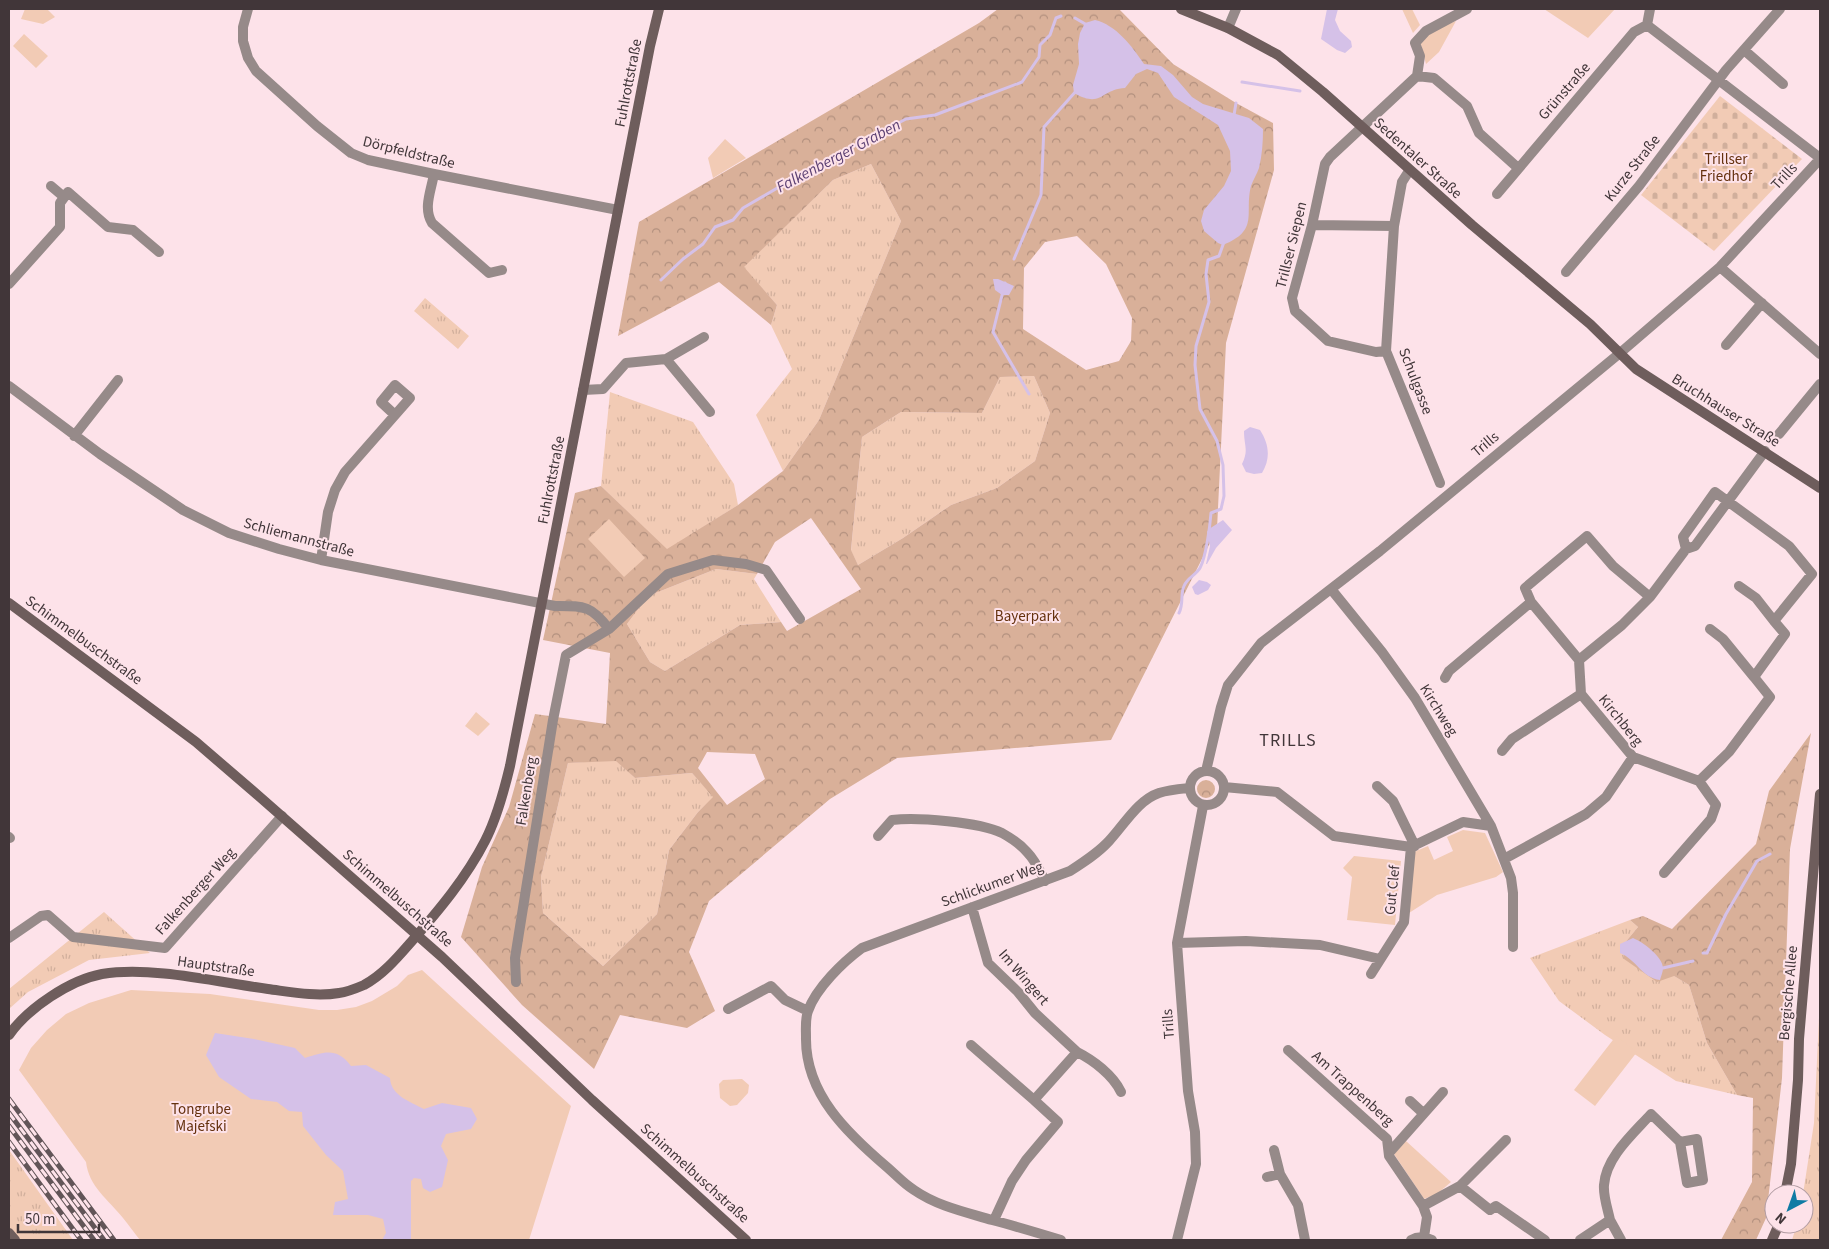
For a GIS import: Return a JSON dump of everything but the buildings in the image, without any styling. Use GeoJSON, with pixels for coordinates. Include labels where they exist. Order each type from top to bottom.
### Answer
{"type":"FeatureCollection","features":[{"type":"Feature","properties":{"kind":"street","name":"Dörpfeldstraße"},"geometry":{"type":"LineString","coordinates":[[248,9],[243,27],[243,41],[248,58],[256,71],[317,126],[340,145],[359,157],[434,174],[618,210]]}},
{"type":"Feature","properties":{"kind":"street","name":"Fuhlrottstraße"},"geometry":{"type":"LineString","coordinates":[[417,935],[462,880],[487,839],[510,766],[650,46],[659,9]]}},
{"type":"Feature","properties":{"kind":"street","name":"Sedentaler Straße"},"geometry":{"type":"LineString","coordinates":[[1181,9],[1228,28],[1278,55],[1472,226],[1590,324],[1620,353]]}},
{"type":"Feature","properties":{"kind":"street"},"geometry":{"type":"LineString","coordinates":[[1228,28],[1236,9]]}},
{"type":"Feature","properties":{"kind":"street"},"geometry":{"type":"LineString","coordinates":[[1467,9],[1426,31],[1415,43],[1420,56],[1417,76],[1434,78],[1467,106],[1479,133],[1518,168]]}},
{"type":"Feature","properties":{"kind":"street"},"geometry":{"type":"LineString","coordinates":[[1650,9],[1647,24],[1820,159]]}},
{"type":"Feature","properties":{"kind":"street","name":"Kurze Straße"},"geometry":{"type":"LineString","coordinates":[[1566,272],[1639,186],[1718,80],[1780,9]]}},
{"type":"Feature","properties":{"kind":"street","name":"Grünstraße"},"geometry":{"type":"LineString","coordinates":[[1497,194],[1634,32],[1647,24]]}},
{"type":"Feature","properties":{"kind":"street"},"geometry":{"type":"LineString","coordinates":[[1744,50],[1783,84]]}},
{"type":"Feature","properties":{"kind":"street","name":"Trillser Siepen"},"geometry":{"type":"LineString","coordinates":[[1386,351],[1376,352],[1328,341],[1295,311],[1292,298],[1326,164],[1330,157],[1361,127],[1417,76]]}},
{"type":"Feature","properties":{"kind":"street","name":"Trills"},"geometry":{"type":"LineString","coordinates":[[1206,771],[1228,685],[1261,643],[1380,551],[1620,353],[1720,267],[1820,159]]}},
{"type":"Feature","properties":{"kind":"street","name":"Schulgasse"},"geometry":{"type":"LineString","coordinates":[[1409,171],[1402,182],[1394,226],[1386,351],[1440,483]]}},
{"type":"Feature","properties":{"kind":"street"},"geometry":{"type":"LineString","coordinates":[[434,174],[427,208],[428,217],[432,223],[489,273],[502,270]]}},
{"type":"Feature","properties":{"kind":"street"},"geometry":{"type":"LineString","coordinates":[[51,186],[64,197]]}},
{"type":"Feature","properties":{"kind":"street"},"geometry":{"type":"LineString","coordinates":[[9,284],[60,227],[60,203],[68,192],[108,227],[133,230],[159,252]]}},
{"type":"Feature","properties":{"kind":"street"},"geometry":{"type":"LineString","coordinates":[[1312,225],[1394,226]]}},
{"type":"Feature","properties":{"kind":"street"},"geometry":{"type":"LineString","coordinates":[[1720,267],[1820,354]]}},
{"type":"Feature","properties":{"kind":"street"},"geometry":{"type":"LineString","coordinates":[[1726,345],[1762,303]]}},
{"type":"Feature","properties":{"kind":"street"},"geometry":{"type":"LineString","coordinates":[[583,390],[603,389],[626,363],[666,360],[704,337]]}},
{"type":"Feature","properties":{"kind":"street","name":"Bruchhauser Straße"},"geometry":{"type":"LineString","coordinates":[[1620,353],[1647,377],[1820,488]]}},
{"type":"Feature","properties":{"kind":"street"},"geometry":{"type":"LineString","coordinates":[[666,360],[710,412]]}},
{"type":"Feature","properties":{"kind":"street"},"geometry":{"type":"LineString","coordinates":[[74,436],[118,380]]}},
{"type":"Feature","properties":{"kind":"street"},"geometry":{"type":"LineString","coordinates":[[1779,434],[1820,384]]}},
{"type":"Feature","properties":{"kind":"street","name":"Schliemannstraße"},"geometry":{"type":"LineString","coordinates":[[9,386],[74,436],[183,510],[216,527],[275,548],[321,560],[542,604]]}},
{"type":"Feature","properties":{"kind":"street"},"geometry":{"type":"LineString","coordinates":[[321,560],[328,512],[335,490],[345,472],[395,415]]}},
{"type":"Feature","properties":{"kind":"street"},"geometry":{"type":"LineString","coordinates":[[1650,597],[1613,566],[1587,536],[1525,588],[1531,602],[1579,660],[1622,625],[1650,597],[1686,549],[1695,546],[1765,451]]}},
{"type":"Feature","properties":{"kind":"street"},"geometry":{"type":"LineString","coordinates":[[1686,549],[1683,537],[1715,492],[1789,546],[1812,574],[1774,621]]}},
{"type":"Feature","properties":{"kind":"street","name":"Falkenberg"},"geometry":{"type":"LineString","coordinates":[[516,982],[515,958],[553,720],[566,655],[609,629],[668,574],[713,560],[746,564],[766,570],[800,618]]}},
{"type":"Feature","properties":{"kind":"street"},"geometry":{"type":"LineString","coordinates":[[1739,586],[1756,598],[1785,634],[1754,677]]}},
{"type":"Feature","properties":{"kind":"street","name":"Kirchweg"},"geometry":{"type":"LineString","coordinates":[[1331,588],[1382,652],[1415,698],[1491,826],[1504,859]]}},
{"type":"Feature","properties":{"kind":"street"},"geometry":{"type":"LineString","coordinates":[[1445,678],[1449,671],[1531,602]]}},
{"type":"Feature","properties":{"kind":"street","name":"Schimmelbuschstraße"},"geometry":{"type":"LineString","coordinates":[[9,603],[196,742],[282,816],[458,972],[592,1100],[746,1240]]}},
{"type":"Feature","properties":{"kind":"street"},"geometry":{"type":"LineString","coordinates":[[542,604],[581,606],[598,615],[609,629]]}},
{"type":"Feature","properties":{"kind":"street"},"geometry":{"type":"LineString","coordinates":[[1699,780],[1728,752],[1770,697],[1722,639],[1710,629]]}},
{"type":"Feature","properties":{"kind":"street","name":"Kirchberg"},"geometry":{"type":"LineString","coordinates":[[1504,859],[1586,814],[1606,797],[1633,757],[1581,694],[1579,660]]}},
{"type":"Feature","properties":{"kind":"street"},"geometry":{"type":"LineString","coordinates":[[1502,751],[1512,739],[1581,694]]}},
{"type":"Feature","properties":{"kind":"street"},"geometry":{"type":"LineString","coordinates":[[1633,757],[1699,780],[1716,805],[1711,819],[1664,873]]}},
{"type":"Feature","properties":{"kind":"street"},"geometry":{"type":"LineString","coordinates":[[1206,771],[1216,774],[1223,782],[1224,787],[1224,792],[1218,802],[1209,806],[1197,803],[1192,798],[1189,788],[1194,776],[1206,771]]}},
{"type":"Feature","properties":{"kind":"street"},"geometry":{"type":"LineString","coordinates":[[1377,786],[1393,801],[1413,847]]}},
{"type":"Feature","properties":{"kind":"street"},"geometry":{"type":"LineString","coordinates":[[1224,787],[1278,792],[1334,836],[1413,847],[1463,822],[1491,826]]}},
{"type":"Feature","properties":{"kind":"street","name":"Schlickumer Weg"},"geometry":{"type":"LineString","coordinates":[[1061,1240],[947,1207],[914,1191],[869,1152],[844,1128],[824,1101],[812,1074],[806,1055],[808,1011],[818,992],[850,956],[862,948],[1070,871],[1108,842],[1149,798],[1158,793],[1189,788]]}},
{"type":"Feature","properties":{"kind":"street","name":"Bergische Allee"},"geometry":{"type":"LineString","coordinates":[[1787,1184],[1791,1164],[1798,1080],[1799,1039],[1820,794]]}},
{"type":"Feature","properties":{"kind":"street","name":"Trills"},"geometry":{"type":"LineString","coordinates":[[1177,1240],[1196,1164],[1195,1132],[1188,1090],[1177,943],[1203,806]]}},
{"type":"Feature","properties":{"kind":"street","name":"Falkenberger Weg"},"geometry":{"type":"LineString","coordinates":[[9,938],[41,916],[48,915],[73,937],[164,948],[282,816]]}},
{"type":"Feature","properties":{"kind":"street"},"geometry":{"type":"LineString","coordinates":[[878,836],[892,820],[904,818],[946,821],[989,829],[1002,833],[1028,852],[1038,865],[1044,881]]}},
{"type":"Feature","properties":{"kind":"street","name":"Gut Clef"},"geometry":{"type":"LineString","coordinates":[[1372,974],[1404,922],[1413,847]]}},
{"type":"Feature","properties":{"kind":"street"},"geometry":{"type":"LineString","coordinates":[[1504,859],[1514,893],[1513,947]]}},
{"type":"Feature","properties":{"kind":"street","name":"Im Wingert"},"geometry":{"type":"LineString","coordinates":[[972,907],[988,963],[1018,992],[1035,1013],[1077,1052],[1088,1057],[1117,1084],[1121,1092]]}},
{"type":"Feature","properties":{"kind":"street","name":"Hauptstraße"},"geometry":{"type":"LineString","coordinates":[[9,1034],[32,1009],[50,997],[100,974],[130,972],[171,975],[309,994],[341,993],[364,984],[376,976],[417,935]]}},
{"type":"Feature","properties":{"kind":"street"},"geometry":{"type":"LineString","coordinates":[[1177,943],[1246,941],[1320,945],[1380,959]]}},
{"type":"Feature","properties":{"kind":"street"},"geometry":{"type":"LineString","coordinates":[[728,1009],[771,986],[785,1000],[808,1011]]}},
{"type":"Feature","properties":{"kind":"street"},"geometry":{"type":"LineString","coordinates":[[971,1044],[1058,1122],[1026,1160],[1012,1181],[994,1220]]}},
{"type":"Feature","properties":{"kind":"street","name":"Am Trappenberg"},"geometry":{"type":"LineString","coordinates":[[1288,1050],[1387,1139],[1388,1153],[1423,1206],[1427,1217],[1428,1239]]}},
{"type":"Feature","properties":{"kind":"street"},"geometry":{"type":"LineString","coordinates":[[1034,1100],[1077,1052]]}},
{"type":"Feature","properties":{"kind":"street","name":"Am Trappenberg"},"geometry":{"type":"LineString","coordinates":[[1388,1153],[1443,1092]]}},
{"type":"Feature","properties":{"kind":"street","name":"Am Trappenberg"},"geometry":{"type":"LineString","coordinates":[[1410,1101],[1423,1113]]}},
{"type":"Feature","properties":{"kind":"street"},"geometry":{"type":"LineString","coordinates":[[1621,1240],[1610,1220],[1603,1187],[1607,1171],[1617,1153],[1651,1114],[1680,1142]]}},
{"type":"Feature","properties":{"kind":"street"},"geometry":{"type":"LineString","coordinates":[[1423,1206],[1460,1186],[1506,1140]]}},
{"type":"Feature","properties":{"kind":"street"},"geometry":{"type":"LineString","coordinates":[[1274,1150],[1280,1174],[1298,1205],[1305,1240]]}},
{"type":"Feature","properties":{"kind":"street"},"geometry":{"type":"LineString","coordinates":[[1267,1177],[1280,1174]]}},
{"type":"Feature","properties":{"kind":"street"},"geometry":{"type":"LineString","coordinates":[[1460,1186],[1490,1210],[1496,1206],[1546,1240]]}},
{"type":"Feature","properties":{"kind":"street"},"geometry":{"type":"LineString","coordinates":[[1580,1240],[1610,1220]]}},
{"type":"Feature","properties":{"kind":"street"},"geometry":{"type":"LineString","coordinates":[[9,1233],[15,1240]]}},
{"type":"Feature","properties":{"kind":"street"},"geometry":{"type":"LineString","coordinates":[[1410,1240],[1418,1237],[1428,1239]]}},
{"type":"Feature","properties":{"kind":"green space"},"geometry":{"type":"Polygon","coordinates":[[[25,9],[47,9],[55,17],[43,24],[21,19],[25,9]]]}},
{"type":"Feature","properties":{"kind":"green space","name":"Bayerpark"},"geometry":{"type":"Polygon","coordinates":[[[998,9],[1119,9],[1173,64],[1236,103],[1273,123],[1274,170],[1226,343],[1217,529],[1111,740],[897,758],[830,799],[709,901],[689,952],[715,1011],[687,1028],[620,1015],[594,1069],[522,1005],[461,937],[482,867],[509,807],[535,714],[606,724],[610,653],[543,640],[575,493],[601,486],[667,549],[738,505],[783,471],[819,420],[901,221],[871,164],[833,180],[744,267],[777,305],[771,325],[719,282],[618,336],[639,222],[979,23],[998,9]],[[1077,236],[1045,242],[1024,268],[1023,329],[1086,370],[1119,361],[1131,341],[1132,318],[1106,264],[1077,236]],[[1034,376],[1000,377],[982,413],[901,412],[862,437],[851,550],[858,565],[903,538],[951,505],[997,488],[1035,461],[1050,413],[1034,376]],[[811,518],[775,542],[757,574],[716,569],[648,596],[627,624],[650,662],[665,671],[740,625],[781,622],[787,631],[861,589],[811,518]],[[707,752],[698,768],[727,805],[765,779],[755,754],[707,752]],[[616,761],[568,763],[541,877],[543,913],[603,966],[657,914],[669,850],[698,812],[713,797],[692,773],[635,778],[616,761]]]}},
{"type":"Feature","properties":{"kind":"green space"},"geometry":{"type":"Polygon","coordinates":[[[1402,9],[1412,9],[1420,25],[1413,33],[1402,9]]]}},
{"type":"Feature","properties":{"kind":"green space"},"geometry":{"type":"Polygon","coordinates":[[[1544,9],[1615,9],[1588,38],[1544,9]]]}},
{"type":"Feature","properties":{"kind":"green space"},"geometry":{"type":"Polygon","coordinates":[[[1456,21],[1439,52],[1426,64],[1420,41],[1432,30],[1456,21]]]}},
{"type":"Feature","properties":{"kind":"green space"},"geometry":{"type":"Polygon","coordinates":[[[24,34],[48,56],[36,68],[13,46],[24,34]]]}},
{"type":"Feature","properties":{"kind":"green space","name":"Trillser Friedhof"},"geometry":{"type":"Polygon","coordinates":[[[1720,96],[1802,159],[1714,251],[1641,195],[1720,96]]]}},
{"type":"Feature","properties":{"kind":"green space"},"geometry":{"type":"Polygon","coordinates":[[[725,139],[746,158],[713,178],[708,158],[725,139]]]}},
{"type":"Feature","properties":{"kind":"green space"},"geometry":{"type":"Polygon","coordinates":[[[871,164],[901,221],[819,420],[783,471],[756,415],[792,369],[771,325],[777,305],[743,267],[833,180],[871,164]]]}},
{"type":"Feature","properties":{"kind":"green space"},"geometry":{"type":"Polygon","coordinates":[[[425,298],[469,336],[458,349],[414,311],[425,298]]]}},
{"type":"Feature","properties":{"kind":"green space"},"geometry":{"type":"Polygon","coordinates":[[[1034,376],[1050,413],[1035,461],[997,488],[951,505],[903,538],[858,565],[851,551],[862,437],[901,412],[982,413],[1000,377],[1034,376]]]}},
{"type":"Feature","properties":{"kind":"green space"},"geometry":{"type":"Polygon","coordinates":[[[610,392],[693,422],[734,484],[738,505],[667,550],[601,486],[610,392]]]}},
{"type":"Feature","properties":{"kind":"green space"},"geometry":{"type":"Polygon","coordinates":[[[609,519],[645,558],[624,577],[588,539],[609,519]]]}},
{"type":"Feature","properties":{"kind":"green space"},"geometry":{"type":"Polygon","coordinates":[[[716,569],[757,574],[754,579],[781,622],[740,625],[665,671],[650,662],[627,624],[648,596],[716,569]]]}},
{"type":"Feature","properties":{"kind":"green space"},"geometry":{"type":"Polygon","coordinates":[[[476,712],[490,724],[478,736],[465,726],[476,712]]]}},
{"type":"Feature","properties":{"kind":"green space"},"geometry":{"type":"Polygon","coordinates":[[[1811,733],[1790,849],[1782,1078],[1770,1184],[1764,1184],[1764,1222],[1756,1240],[1721,1240],[1752,1182],[1753,1098],[1737,1095],[1707,1043],[1689,985],[1674,976],[1657,982],[1624,959],[1623,945],[1638,927],[1630,920],[1643,916],[1672,929],[1756,844],[1769,791],[1811,733]]]}},
{"type":"Feature","properties":{"kind":"green space"},"geometry":{"type":"Polygon","coordinates":[[[616,760],[635,778],[692,773],[714,797],[698,812],[669,850],[657,914],[603,966],[543,913],[541,877],[568,763],[616,760]]]}},
{"type":"Feature","properties":{"kind":"green space"},"geometry":{"type":"Polygon","coordinates":[[[1206,780],[1212,783],[1215,789],[1212,795],[1206,798],[1200,795],[1197,789],[1200,783],[1206,780]]]}},
{"type":"Feature","properties":{"kind":"green space"},"geometry":{"type":"Polygon","coordinates":[[[1463,830],[1485,833],[1503,872],[1496,877],[1437,895],[1409,913],[1414,852],[1428,846],[1434,860],[1453,851],[1447,837],[1463,830]]]}},
{"type":"Feature","properties":{"kind":"green space"},"geometry":{"type":"Polygon","coordinates":[[[1354,856],[1401,861],[1395,925],[1347,920],[1352,877],[1343,868],[1354,856]]]}},
{"type":"Feature","properties":{"kind":"green space"},"geometry":{"type":"Polygon","coordinates":[[[104,912],[150,953],[89,960],[28,992],[9,1009],[9,989],[104,912]]]}},
{"type":"Feature","properties":{"kind":"green space"},"geometry":{"type":"Polygon","coordinates":[[[1630,920],[1638,927],[1623,945],[1689,985],[1707,1043],[1737,1095],[1676,1081],[1605,1035],[1559,1001],[1530,958],[1630,920]]]}},
{"type":"Feature","properties":{"kind":"green space","name":"Tongrube Majefski"},"geometry":{"type":"Polygon","coordinates":[[[422,970],[571,1106],[529,1240],[140,1240],[95,1186],[86,1162],[19,1070],[31,1048],[47,1030],[66,1014],[89,1003],[131,990],[210,994],[319,1010],[337,1010],[356,1007],[372,1001],[397,986],[408,975],[422,970]]]}},
{"type":"Feature","properties":{"kind":"green space"},"geometry":{"type":"Polygon","coordinates":[[[1820,997],[1820,1240],[1792,1240],[1794,1234],[1814,1234],[1814,1184],[1805,1184],[1814,1123],[1820,997]]]}},
{"type":"Feature","properties":{"kind":"green space"},"geometry":{"type":"Polygon","coordinates":[[[1616,1036],[1637,1052],[1595,1106],[1574,1090],[1616,1036]]]}},
{"type":"Feature","properties":{"kind":"green space"},"geometry":{"type":"Polygon","coordinates":[[[742,1079],[749,1085],[748,1093],[737,1105],[730,1106],[720,1098],[719,1084],[723,1080],[742,1079]]]}},
{"type":"Feature","properties":{"kind":"green space"},"geometry":{"type":"Polygon","coordinates":[[[1406,1141],[1451,1182],[1437,1194],[1424,1199],[1394,1154],[1406,1141]]]}},
{"type":"Feature","properties":{"kind":"green space"},"geometry":{"type":"Polygon","coordinates":[[[9,1150],[73,1240],[9,1240],[9,1150]]]}},
{"type":"Feature","properties":{"kind":"shaded area"},"geometry":{"type":"Polygon","coordinates":[[[1327,9],[1338,9],[1335,20],[1340,31],[1351,41],[1352,47],[1345,53],[1321,39],[1327,9]]]}},
{"type":"Feature","properties":{"kind":"shaded area"},"geometry":{"type":"Polygon","coordinates":[[[1095,20],[1117,31],[1129,43],[1144,64],[1161,66],[1173,75],[1192,97],[1203,104],[1249,118],[1263,129],[1260,163],[1249,196],[1248,220],[1242,233],[1235,239],[1223,245],[1218,243],[1204,231],[1201,221],[1204,210],[1224,186],[1231,171],[1230,151],[1218,125],[1174,97],[1158,73],[1147,69],[1136,74],[1125,88],[1111,91],[1096,99],[1090,99],[1074,93],[1073,85],[1079,64],[1078,44],[1080,33],[1085,23],[1095,20]]]}},
{"type":"Feature","properties":{"kind":"shaded area"},"geometry":{"type":"Polygon","coordinates":[[[993,279],[998,279],[1014,286],[1009,295],[1002,295],[995,290],[993,279]]]}},
{"type":"Feature","properties":{"kind":"shaded area"},"geometry":{"type":"Polygon","coordinates":[[[1250,427],[1260,430],[1267,446],[1267,462],[1262,473],[1246,472],[1242,464],[1246,451],[1244,431],[1250,427]]]}},
{"type":"Feature","properties":{"kind":"shaded area"},"geometry":{"type":"Polygon","coordinates":[[[1223,520],[1232,530],[1216,548],[1206,564],[1210,546],[1207,532],[1223,520]]]}},
{"type":"Feature","properties":{"kind":"shaded area"},"geometry":{"type":"Polygon","coordinates":[[[1199,580],[1211,585],[1208,590],[1198,595],[1195,594],[1192,587],[1199,580]]]}},
{"type":"Feature","properties":{"kind":"shaded area"},"geometry":{"type":"Polygon","coordinates":[[[1633,938],[1647,946],[1660,959],[1663,968],[1660,980],[1649,976],[1620,953],[1620,944],[1633,938]]]}},
{"type":"Feature","properties":{"kind":"shaded area"},"geometry":{"type":"Polygon","coordinates":[[[215,1033],[295,1048],[305,1058],[330,1053],[341,1056],[351,1066],[366,1065],[390,1078],[391,1084],[398,1094],[424,1109],[442,1103],[471,1108],[477,1119],[471,1129],[446,1134],[441,1146],[448,1160],[442,1187],[430,1192],[423,1188],[421,1179],[414,1178],[411,1181],[411,1240],[382,1240],[386,1233],[383,1219],[368,1215],[333,1215],[335,1202],[348,1199],[343,1171],[326,1155],[303,1126],[302,1112],[289,1111],[277,1102],[251,1099],[219,1077],[206,1055],[215,1033]]]}},
{"type":"Feature","properties":{"kind":"waterway","name":"Falkenberger Graben"},"geometry":{"type":"LineString","coordinates":[[661,280],[683,259],[703,244],[715,227],[733,220],[743,208],[808,170],[906,119],[935,115],[1022,82],[1039,57],[1040,45],[1050,35],[1056,18],[1061,16]]}},
{"type":"Feature","properties":{"kind":"waterway","name":"Falkenberger Graben"},"geometry":{"type":"LineString","coordinates":[[1075,18],[1087,25]]}},
{"type":"Feature","properties":{"kind":"waterway"},"geometry":{"type":"LineString","coordinates":[[1242,82],[1300,91]]}},
{"type":"Feature","properties":{"kind":"waterway"},"geometry":{"type":"LineString","coordinates":[[1014,259],[1041,195],[1044,127],[1077,90]]}},
{"type":"Feature","properties":{"kind":"waterway"},"geometry":{"type":"LineString","coordinates":[[1234,115],[1236,103]]}},
{"type":"Feature","properties":{"kind":"waterway"},"geometry":{"type":"LineString","coordinates":[[1179,613],[1184,586],[1200,568],[1204,557],[1211,513],[1221,509],[1224,496],[1223,465],[1217,441],[1200,409],[1195,365],[1196,346],[1209,302],[1206,274],[1208,260],[1219,256],[1224,242]]}},
{"type":"Feature","properties":{"kind":"waterway"},"geometry":{"type":"LineString","coordinates":[[1005,283],[993,332],[1029,394]]}},
{"type":"Feature","properties":{"kind":"waterway"},"geometry":{"type":"LineString","coordinates":[[1703,953],[1707,953],[1726,914],[1757,861],[1770,854]]}},
{"type":"Feature","properties":{"kind":"waterway"},"geometry":{"type":"LineString","coordinates":[[1663,968],[1693,961]]}},
{"type":"Feature","properties":{"kind":"railway"},"geometry":{"type":"LineString","coordinates":[[9,1099],[114,1240]]}},
{"type":"Feature","properties":{"kind":"railway"},"geometry":{"type":"LineString","coordinates":[[9,1113],[104,1240]]}},
{"type":"Feature","properties":{"kind":"railway"},"geometry":{"type":"LineString","coordinates":[[9,1126],[94,1240]]}},
{"type":"Feature","properties":{"kind":"railway"},"geometry":{"type":"LineString","coordinates":[[9,1142],[81,1240]]}},
{"type":"Feature","properties":{"kind":"district","name":"TRILLS"},"geometry":{"type":"Point","coordinates":[1288,740]}}]}
